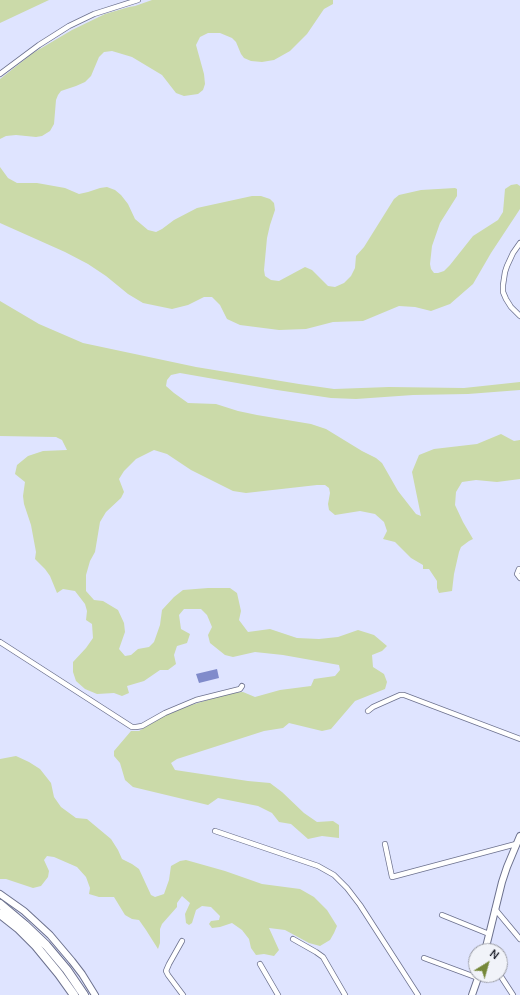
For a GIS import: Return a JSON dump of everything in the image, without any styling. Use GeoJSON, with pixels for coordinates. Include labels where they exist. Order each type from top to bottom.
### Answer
{"type":"FeatureCollection","features":[{"type":"Feature","properties":{"kind":"highway"},"geometry":{"type":"LineString","coordinates":[[0,904],[46,945],[67,970],[84,995]]}},
{"type":"Feature","properties":{"kind":"highway"},"geometry":{"type":"LineString","coordinates":[[0,914],[18,928],[36,946],[74,995]]}},
{"type":"Feature","properties":{"kind":"street"},"geometry":{"type":"LineString","coordinates":[[0,74],[39,45],[75,23],[94,14],[138,0]]}},
{"type":"Feature","properties":{"kind":"street"},"geometry":{"type":"LineString","coordinates":[[520,243],[507,266],[503,285],[503,292],[506,299],[511,307],[520,316]]}},
{"type":"Feature","properties":{"kind":"street"},"geometry":{"type":"LineString","coordinates":[[520,569],[517,574],[520,578]]}},
{"type":"Feature","properties":{"kind":"street"},"geometry":{"type":"LineString","coordinates":[[0,642],[132,727],[142,726],[165,713],[196,700],[240,689],[242,686]]}},
{"type":"Feature","properties":{"kind":"street"},"geometry":{"type":"LineString","coordinates":[[368,711],[400,695],[405,695],[520,738]]}},
{"type":"Feature","properties":{"kind":"street"},"geometry":{"type":"LineString","coordinates":[[214,831],[318,866],[334,875],[347,888],[360,905],[418,995]]}},
{"type":"Feature","properties":{"kind":"street"},"geometry":{"type":"LineString","coordinates":[[487,943],[504,874],[520,836]]}},
{"type":"Feature","properties":{"kind":"street"},"geometry":{"type":"LineString","coordinates":[[385,844],[392,877],[516,844]]}},
{"type":"Feature","properties":{"kind":"street"},"geometry":{"type":"LineString","coordinates":[[0,894],[24,911],[50,935],[75,965],[95,995]]}},
{"type":"Feature","properties":{"kind":"street"},"geometry":{"type":"LineString","coordinates":[[495,909],[520,939]]}},
{"type":"Feature","properties":{"kind":"street"},"geometry":{"type":"LineString","coordinates":[[442,915],[489,934]]}},
{"type":"Feature","properties":{"kind":"street"},"geometry":{"type":"LineString","coordinates":[[293,939],[323,957],[345,995]]}},
{"type":"Feature","properties":{"kind":"street"},"geometry":{"type":"LineString","coordinates":[[182,941],[166,971],[183,995]]}},
{"type":"Feature","properties":{"kind":"street"},"geometry":{"type":"LineString","coordinates":[[424,958],[468,972]]}},
{"type":"Feature","properties":{"kind":"street"},"geometry":{"type":"LineString","coordinates":[[260,964],[278,995]]}},
{"type":"Feature","properties":{"kind":"street"},"geometry":{"type":"LineString","coordinates":[[472,995],[476,983]]}},
{"type":"Feature","properties":{"kind":"street"},"geometry":{"type":"LineString","coordinates":[[505,983],[513,995]]}},
{"type":"Feature","properties":{"kind":"green space"},"geometry":{"type":"Polygon","coordinates":[[[0,0],[49,0],[0,23],[0,0]]]}},
{"type":"Feature","properties":{"kind":"green space"},"geometry":{"type":"Polygon","coordinates":[[[152,0],[333,0],[333,4],[324,9],[307,34],[290,51],[274,60],[262,62],[251,61],[244,58],[236,42],[232,38],[220,33],[208,33],[200,37],[196,45],[204,74],[205,84],[203,90],[198,94],[184,96],[176,93],[162,75],[132,57],[112,51],[104,52],[99,57],[91,76],[85,82],[61,91],[58,95],[56,100],[54,124],[50,131],[42,136],[36,137],[16,135],[6,136],[0,139],[0,79],[33,53],[72,30],[105,14],[152,0]]]}},
{"type":"Feature","properties":{"kind":"green space"},"geometry":{"type":"Polygon","coordinates":[[[0,167],[8,178],[17,183],[37,183],[65,188],[79,194],[107,187],[115,190],[128,204],[135,219],[148,230],[156,232],[174,220],[197,208],[252,196],[261,196],[270,199],[274,203],[275,210],[267,238],[264,270],[265,276],[271,280],[279,281],[305,267],[312,270],[328,286],[335,287],[344,283],[351,276],[355,268],[356,256],[364,247],[394,199],[399,195],[421,190],[457,189],[457,196],[440,223],[432,246],[430,264],[434,273],[444,271],[473,236],[498,220],[503,212],[505,189],[511,185],[517,184],[520,186],[520,209],[491,253],[473,284],[450,304],[431,311],[415,307],[399,306],[363,321],[333,322],[306,329],[279,330],[240,325],[227,319],[220,305],[212,297],[204,297],[188,305],[172,309],[143,303],[128,294],[88,264],[0,223],[0,167]]]}},
{"type":"Feature","properties":{"kind":"green space"},"geometry":{"type":"Polygon","coordinates":[[[0,301],[39,324],[83,343],[196,367],[299,384],[334,389],[389,387],[464,388],[520,382],[520,390],[356,399],[331,398],[180,373],[171,375],[167,380],[166,386],[188,403],[216,404],[238,411],[311,424],[326,429],[382,463],[398,491],[416,514],[421,516],[412,472],[419,455],[434,449],[477,444],[501,434],[514,441],[520,440],[520,479],[497,482],[476,480],[462,482],[456,492],[455,505],[473,539],[461,547],[454,574],[452,591],[439,593],[437,581],[429,569],[423,569],[423,565],[411,558],[395,542],[383,539],[387,531],[384,522],[375,514],[360,511],[335,515],[329,510],[328,504],[330,493],[329,488],[325,485],[246,493],[233,491],[191,470],[167,454],[154,450],[136,459],[124,471],[119,479],[124,492],[121,498],[106,512],[100,522],[95,552],[90,561],[86,575],[86,591],[94,600],[103,601],[118,610],[124,623],[125,632],[119,649],[125,656],[131,655],[138,649],[149,647],[154,642],[160,625],[162,610],[174,597],[183,590],[208,588],[230,588],[237,593],[241,611],[239,620],[248,632],[270,629],[297,638],[319,639],[338,637],[358,630],[374,635],[387,646],[382,651],[372,655],[373,667],[384,674],[387,682],[385,689],[355,701],[331,729],[322,731],[289,723],[283,728],[264,731],[177,759],[171,763],[175,770],[270,783],[304,813],[317,822],[333,821],[339,825],[339,838],[322,836],[308,839],[291,824],[279,822],[272,813],[258,806],[218,798],[208,805],[133,787],[125,780],[120,763],[114,756],[114,751],[131,731],[139,731],[172,711],[230,693],[243,692],[255,697],[280,690],[311,686],[314,679],[335,676],[340,670],[339,665],[283,655],[255,652],[233,657],[225,655],[210,643],[208,635],[212,627],[207,615],[201,609],[184,609],[179,615],[181,629],[190,634],[187,643],[177,646],[174,655],[176,664],[168,670],[160,670],[144,681],[127,686],[129,693],[122,696],[114,693],[97,694],[85,689],[76,681],[73,672],[73,662],[93,638],[92,624],[86,620],[87,611],[85,604],[75,591],[63,589],[57,593],[50,576],[35,559],[36,552],[31,525],[24,504],[23,496],[25,482],[15,474],[17,465],[28,456],[43,451],[67,450],[62,440],[56,437],[0,436],[0,301]]]}},
{"type":"Feature","properties":{"kind":"green space"},"geometry":{"type":"Polygon","coordinates":[[[16,756],[40,769],[51,783],[54,797],[61,807],[76,818],[87,819],[111,839],[122,859],[139,869],[151,895],[155,897],[164,894],[169,880],[171,866],[180,861],[186,860],[225,871],[262,884],[300,889],[314,897],[327,910],[337,926],[334,933],[330,940],[320,946],[309,943],[285,930],[269,928],[279,950],[274,956],[264,954],[256,955],[251,948],[249,939],[242,930],[232,923],[212,928],[209,924],[211,921],[219,920],[220,916],[211,907],[202,906],[196,910],[192,923],[189,925],[186,923],[185,914],[190,903],[182,896],[177,903],[177,907],[162,924],[158,949],[139,920],[132,919],[125,915],[114,897],[99,897],[89,894],[90,888],[86,877],[77,867],[54,857],[47,856],[44,860],[49,871],[48,877],[41,886],[33,888],[6,879],[0,879],[0,759],[16,756]]]}},
{"type":"Feature","properties":{"kind":"water"},"geometry":{"type":"Polygon","coordinates":[[[217,669],[219,678],[199,683],[196,674],[217,669]]]}}]}
